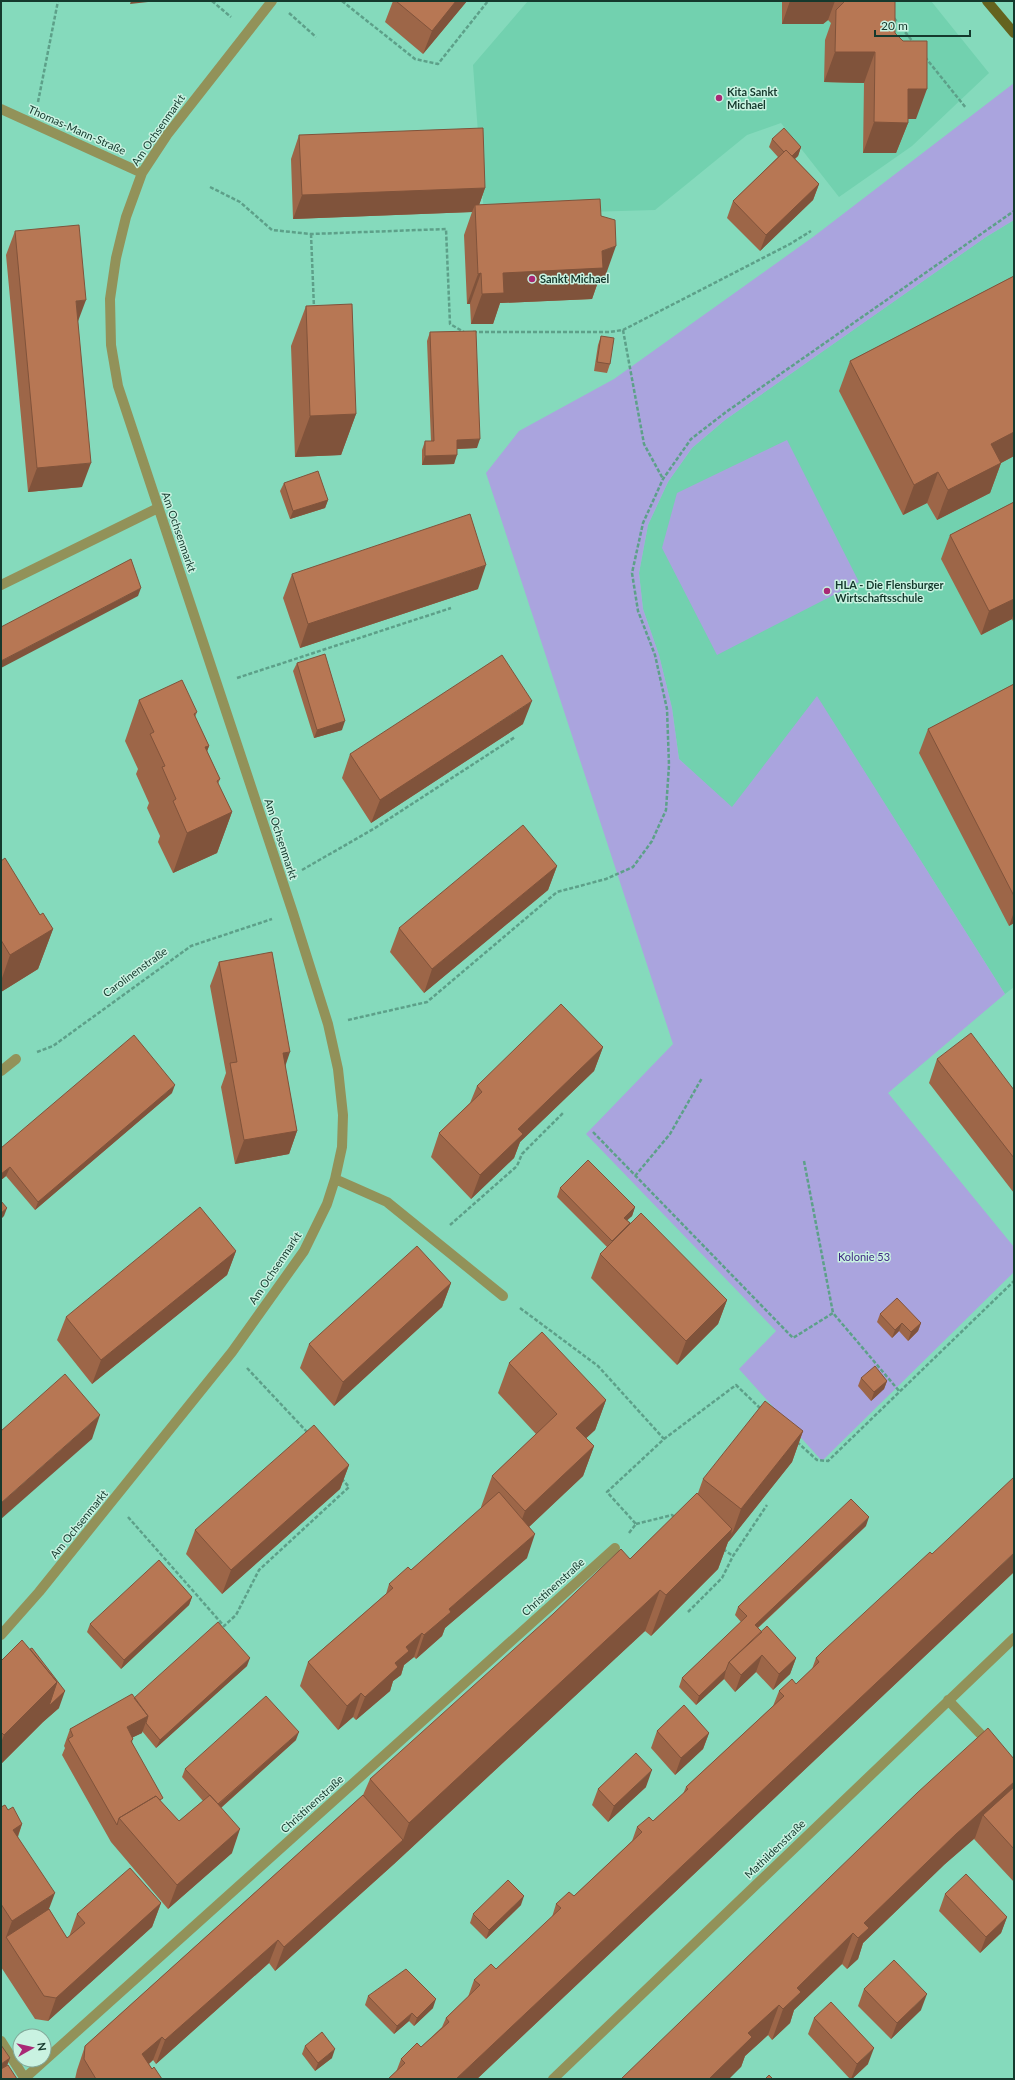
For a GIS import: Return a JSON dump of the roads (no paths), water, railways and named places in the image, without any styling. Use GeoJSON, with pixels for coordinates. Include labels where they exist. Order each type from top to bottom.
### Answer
{"type":"FeatureCollection","features":[{"type":"Feature","properties":{"kind":"main road"},"geometry":{"type":"LineString","coordinates":[[987,1],[1014,33]]}},
{"type":"Feature","properties":{"kind":"street","name":"Am Ochsenmarkt"},"geometry":{"type":"LineString","coordinates":[[1,1635],[39,1592],[232,1352],[304,1251],[327,1204],[336,1179],[342,1147],[343,1115],[338,1069],[328,1024],[218,684],[118,386],[111,345],[110,300],[116,258],[126,216],[142,173],[167,135],[247,30],[272,1]]}},
{"type":"Feature","properties":{"kind":"street","name":"Thomas-Mann-Straße"},"geometry":{"type":"LineString","coordinates":[[1,109],[142,173]]}},
{"type":"Feature","properties":{"kind":"street"},"geometry":{"type":"LineString","coordinates":[[1,585],[158,508]]}},
{"type":"Feature","properties":{"kind":"street"},"geometry":{"type":"LineString","coordinates":[[1,1071],[16,1060]]}},
{"type":"Feature","properties":{"kind":"street"},"geometry":{"type":"LineString","coordinates":[[336,1179],[387,1202],[503,1296]]}},
{"type":"Feature","properties":{"kind":"street","name":"Christinenstraße"},"geometry":{"type":"LineString","coordinates":[[25,2078],[615,1548]]}},
{"type":"Feature","properties":{"kind":"street","name":"Mathildenstraße"},"geometry":{"type":"LineString","coordinates":[[553,2079],[1014,1638]]}},
{"type":"Feature","properties":{"kind":"street"},"geometry":{"type":"LineString","coordinates":[[948,1700],[998,1752]]}},
{"type":"Feature","properties":{"kind":"street"},"geometry":{"type":"LineString","coordinates":[[1,2041],[25,2078]]}},
{"type":"Feature","properties":{"kind":"place","name":"Kita Sankt Michael"},"geometry":{"type":"Point","coordinates":[719,98]}},
{"type":"Feature","properties":{"kind":"place","name":"Sankt Michael"},"geometry":{"type":"Point","coordinates":[532,279]}},
{"type":"Feature","properties":{"kind":"place","name":"HLA - Die Flensburger Wirtschaftsschule"},"geometry":{"type":"Point","coordinates":[827,591]}},
{"type":"Feature","properties":{"kind":"park label","name":"Kolonie 53"},"geometry":{"type":"Point","coordinates":[864,1257]}}]}
